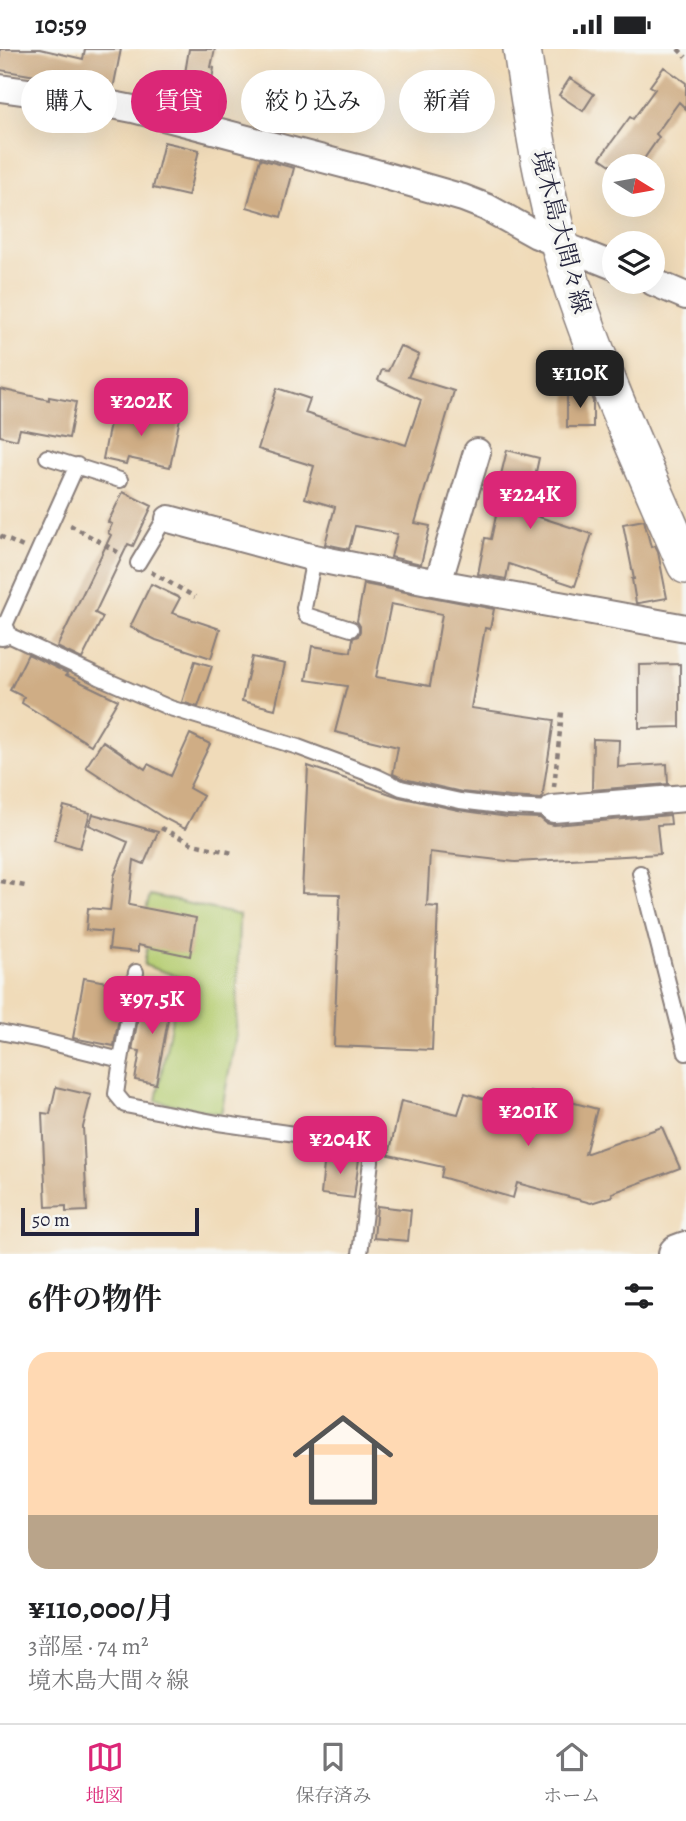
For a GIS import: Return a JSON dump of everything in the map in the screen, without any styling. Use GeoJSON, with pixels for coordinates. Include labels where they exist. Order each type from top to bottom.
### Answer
{"type":"FeatureCollection","features":[{"type":"Feature","properties":{"kind":"main road","name":"境木島大間々線"},"geometry":{"type":"LineString","coordinates":[[522,49],[540,158],[560,245],[578,303],[686,565]]}},
{"type":"Feature","properties":{"kind":"main road"},"geometry":{"type":"LineString","coordinates":[[678,1254],[686,1251]]}},
{"type":"Feature","properties":{"kind":"street"},"geometry":{"type":"LineString","coordinates":[[0,89],[134,109],[369,171],[486,207],[537,235],[602,261]]}},
{"type":"Feature","properties":{"kind":"street"},"geometry":{"type":"LineString","coordinates":[[665,287],[686,296]]}},
{"type":"Feature","properties":{"kind":"street"},"geometry":{"type":"LineString","coordinates":[[438,583],[477,452]]}},
{"type":"Feature","properties":{"kind":"street"},"geometry":{"type":"LineString","coordinates":[[169,519],[314,558],[686,628]]}},
{"type":"Feature","properties":{"kind":"street"},"geometry":{"type":"LineString","coordinates":[[553,809],[686,798]]}},
{"type":"Feature","properties":{"kind":"lane"},"geometry":{"type":"LineString","coordinates":[[47,457],[120,479]]}},
{"type":"Feature","properties":{"kind":"lane"},"geometry":{"type":"LineString","coordinates":[[77,465],[1,631],[170,708],[298,747],[401,788],[495,806],[553,809]]}},
{"type":"Feature","properties":{"kind":"lane"},"geometry":{"type":"LineString","coordinates":[[138,563],[164,520],[169,519]]}},
{"type":"Feature","properties":{"kind":"lane"},"geometry":{"type":"LineString","coordinates":[[314,558],[304,608],[306,615],[351,629]]}},
{"type":"Feature","properties":{"kind":"lane"},"geometry":{"type":"LineString","coordinates":[[640,873],[686,1053]]}},
{"type":"Feature","properties":{"kind":"lane"},"geometry":{"type":"LineString","coordinates":[[136,972],[116,1094],[125,1105],[218,1123],[350,1142],[365,1148],[370,1153],[371,1161],[360,1254]]}},
{"type":"Feature","properties":{"kind":"lane"},"geometry":{"type":"LineString","coordinates":[[0,1032],[121,1060]]}},
{"type":"Feature","properties":{"kind":"path"},"geometry":{"type":"LineString","coordinates":[[678,49],[686,57]]}},
{"type":"Feature","properties":{"kind":"path"},"geometry":{"type":"LineString","coordinates":[[54,515],[195,597]]}},
{"type":"Feature","properties":{"kind":"path"},"geometry":{"type":"LineString","coordinates":[[553,809],[562,712]]}},
{"type":"Feature","properties":{"kind":"path"},"geometry":{"type":"LineString","coordinates":[[161,828],[193,844],[233,853]]}},
{"type":"Feature","properties":{"kind":"path"},"geometry":{"type":"LineString","coordinates":[[0,881],[25,886]]}},
{"type":"Feature","properties":{"kind":"green space"},"geometry":{"type":"Polygon","coordinates":[[[150,895],[239,915],[236,1035],[221,1114],[156,1101],[180,977],[144,965],[152,918],[146,910],[150,895]]]}},
{"type":"Feature","properties":{"kind":"building"},"geometry":{"type":"Polygon","coordinates":[[[0,49],[40,49],[83,59],[85,49],[121,49],[117,70],[21,70],[21,74],[0,70],[0,49]]]}},
{"type":"Feature","properties":{"kind":"building"},"geometry":{"type":"Polygon","coordinates":[[[189,49],[215,49],[211,67],[214,70],[186,70],[189,49]]]}},
{"type":"Feature","properties":{"kind":"building"},"geometry":{"type":"Polygon","coordinates":[[[664,67],[686,83],[686,109],[679,102],[656,134],[659,137],[647,154],[603,154],[655,89],[650,86],[664,67]]]}},
{"type":"Feature","properties":{"kind":"building"},"geometry":{"type":"Polygon","coordinates":[[[570,78],[594,94],[583,111],[559,95],[570,78]]]}},
{"type":"Feature","properties":{"kind":"building"},"geometry":{"type":"Polygon","coordinates":[[[164,142],[199,150],[188,196],[153,188],[164,142]]]}},
{"type":"Feature","properties":{"kind":"building"},"geometry":{"type":"Polygon","coordinates":[[[260,159],[294,168],[281,217],[247,207],[260,159]]]}},
{"type":"Feature","properties":{"kind":"building"},"geometry":{"type":"Polygon","coordinates":[[[400,346],[419,355],[408,377],[454,391],[415,523],[430,526],[421,564],[391,557],[397,534],[355,526],[349,549],[325,544],[335,507],[305,498],[314,466],[258,449],[277,388],[310,399],[305,413],[406,445],[421,400],[378,380],[382,370],[388,371],[400,346]]]}},
{"type":"Feature","properties":{"kind":"building"},"geometry":{"type":"Polygon","coordinates":[[[0,389],[49,400],[49,397],[76,402],[69,438],[20,429],[17,440],[0,436],[0,389]]]}},
{"type":"Feature","properties":{"kind":"building"},"geometry":{"type":"Polygon","coordinates":[[[567,392],[589,392],[593,401],[593,427],[567,427],[567,392]]]}},
{"type":"Feature","properties":{"kind":"building"},"geometry":{"type":"Polygon","coordinates":[[[113,408],[180,418],[170,467],[128,458],[126,464],[103,459],[113,408]]]}},
{"type":"Feature","properties":{"kind":"building"},"geometry":{"type":"Polygon","coordinates":[[[507,450],[539,458],[527,513],[592,534],[575,586],[509,564],[506,579],[478,574],[485,538],[491,539],[502,488],[498,487],[507,450]]]}},
{"type":"Feature","properties":{"kind":"building"},"geometry":{"type":"Polygon","coordinates":[[[123,492],[152,506],[133,546],[128,544],[95,613],[103,617],[82,659],[57,647],[111,535],[108,533],[112,524],[108,522],[123,492]]]}},
{"type":"Feature","properties":{"kind":"building"},"geometry":{"type":"Polygon","coordinates":[[[644,520],[651,547],[655,546],[658,552],[667,598],[636,603],[623,524],[644,520]]]}},
{"type":"Feature","properties":{"kind":"building"},"geometry":{"type":"Polygon","coordinates":[[[151,584],[180,598],[172,613],[220,629],[211,658],[156,640],[130,627],[151,584]]]}},
{"type":"Feature","properties":{"kind":"building"},"geometry":{"type":"Polygon","coordinates":[[[364,584],[494,609],[490,629],[485,628],[471,708],[554,720],[542,799],[462,792],[404,779],[393,774],[398,747],[335,732],[347,686],[306,680],[312,646],[351,652],[353,638],[358,636],[360,631],[357,621],[364,584]],[[391,604],[376,677],[430,686],[442,614],[391,604]]]}},
{"type":"Feature","properties":{"kind":"building"},"geometry":{"type":"Polygon","coordinates":[[[28,654],[118,700],[91,745],[22,703],[24,697],[10,690],[28,654]]]}},
{"type":"Feature","properties":{"kind":"building"},"geometry":{"type":"Polygon","coordinates":[[[252,657],[285,664],[275,709],[242,701],[252,657]]]}},
{"type":"Feature","properties":{"kind":"building"},"geometry":{"type":"Polygon","coordinates":[[[195,661],[212,666],[198,707],[182,702],[195,661]]]}},
{"type":"Feature","properties":{"kind":"building"},"geometry":{"type":"Polygon","coordinates":[[[680,664],[680,727],[639,728],[639,665],[680,664]]]}},
{"type":"Feature","properties":{"kind":"building"},"geometry":{"type":"Polygon","coordinates":[[[190,734],[210,744],[189,788],[203,796],[185,829],[86,767],[103,741],[145,769],[148,764],[171,776],[190,734]]]}},
{"type":"Feature","properties":{"kind":"building"},"geometry":{"type":"Polygon","coordinates":[[[593,739],[619,740],[618,767],[667,764],[668,784],[592,790],[593,739]]]}},
{"type":"Feature","properties":{"kind":"building"},"geometry":{"type":"Polygon","coordinates":[[[308,766],[399,797],[458,810],[508,817],[540,818],[554,825],[670,815],[671,824],[657,825],[660,854],[515,862],[430,852],[427,906],[438,907],[432,1050],[334,1046],[340,894],[302,893],[308,766]]]}},
{"type":"Feature","properties":{"kind":"building"},"geometry":{"type":"Polygon","coordinates":[[[64,806],[90,813],[80,848],[54,840],[64,806]]]}},
{"type":"Feature","properties":{"kind":"building"},"geometry":{"type":"Polygon","coordinates":[[[93,814],[158,832],[144,864],[134,860],[129,905],[196,918],[190,956],[138,945],[138,952],[109,949],[111,932],[86,930],[88,908],[110,910],[114,876],[128,842],[89,825],[93,814]]]}},
{"type":"Feature","properties":{"kind":"building"},"geometry":{"type":"Polygon","coordinates":[[[84,978],[112,983],[107,1008],[120,1011],[114,1046],[73,1038],[84,978]]]}},
{"type":"Feature","properties":{"kind":"building"},"geometry":{"type":"Polygon","coordinates":[[[152,989],[173,993],[156,1084],[135,1080],[140,1051],[132,1050],[139,1014],[147,1016],[152,989]]]}},
{"type":"Feature","properties":{"kind":"building"},"geometry":{"type":"Polygon","coordinates":[[[56,1087],[91,1095],[83,1127],[87,1211],[66,1212],[66,1206],[46,1207],[42,1113],[50,1114],[56,1087]]]}},
{"type":"Feature","properties":{"kind":"building"},"geometry":{"type":"Polygon","coordinates":[[[530,1091],[597,1109],[585,1154],[662,1127],[680,1168],[591,1203],[517,1183],[513,1198],[441,1177],[443,1167],[389,1155],[401,1101],[458,1114],[465,1093],[524,1111],[530,1091]]]}},
{"type":"Feature","properties":{"kind":"building"},"geometry":{"type":"Polygon","coordinates":[[[325,1155],[359,1159],[354,1198],[321,1194],[325,1155]]]}},
{"type":"Feature","properties":{"kind":"building"},"geometry":{"type":"Polygon","coordinates":[[[377,1206],[411,1210],[408,1241],[374,1238],[377,1206]]]}}]}
